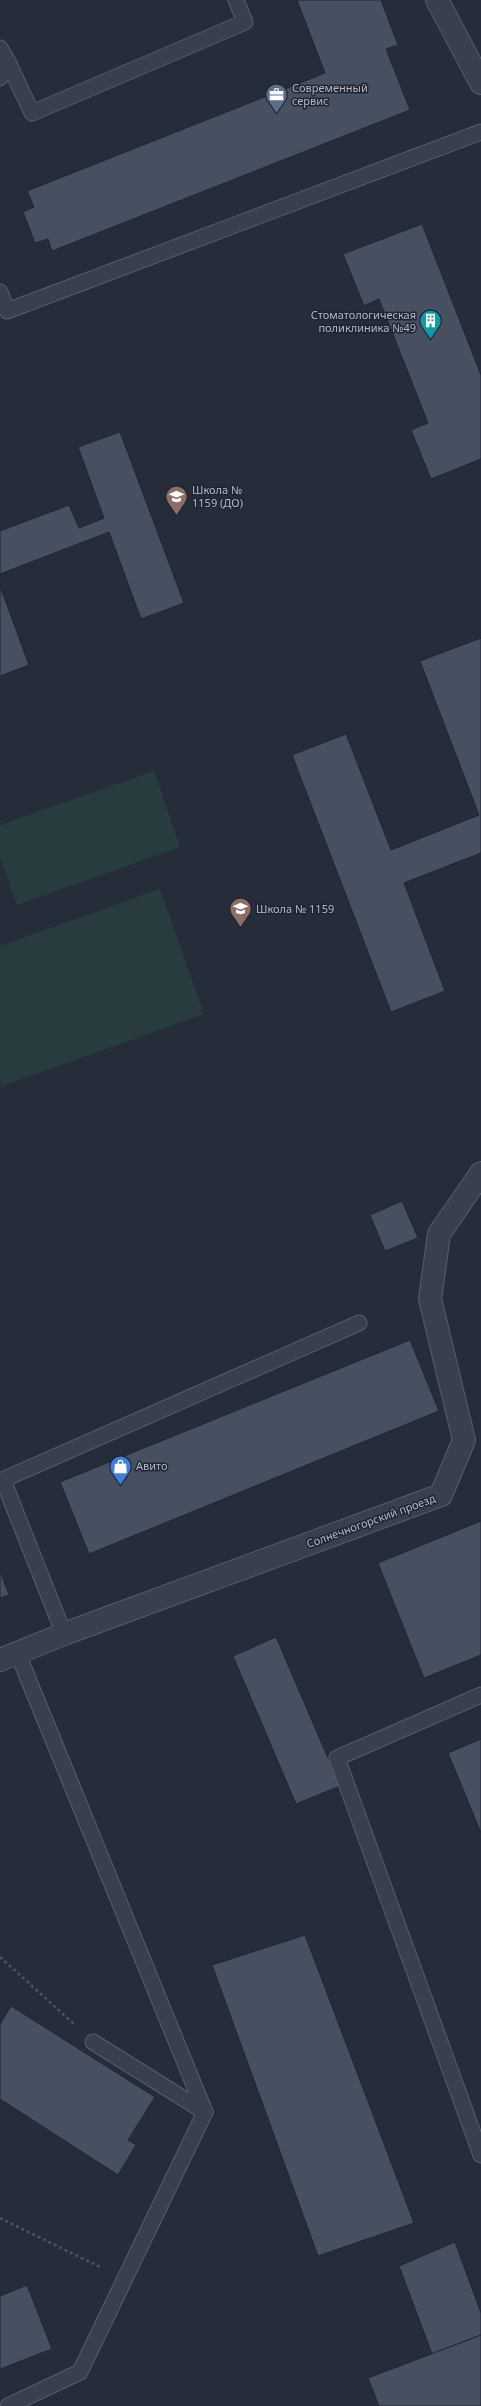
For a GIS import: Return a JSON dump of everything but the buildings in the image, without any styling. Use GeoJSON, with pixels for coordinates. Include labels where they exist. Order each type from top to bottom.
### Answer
{"type":"FeatureCollection","features":[{"type":"Feature","properties":{"kind":"street"},"geometry":{"type":"LineString","coordinates":[[437,0],[481,83]]}},
{"type":"Feature","properties":{"kind":"street","name":"Солнечногорский проезд"},"geometry":{"type":"LineString","coordinates":[[9,1657],[64,1634],[441,1495],[464,1440],[430,1299],[439,1234],[481,1173]]}},
{"type":"Feature","properties":{"kind":"lane"},"geometry":{"type":"LineString","coordinates":[[0,48],[32,112],[245,22],[236,0]]}},
{"type":"Feature","properties":{"kind":"lane"},"geometry":{"type":"LineString","coordinates":[[0,78],[9,64]]}},
{"type":"Feature","properties":{"kind":"lane"},"geometry":{"type":"LineString","coordinates":[[0,292],[7,311],[481,132]]}},
{"type":"Feature","properties":{"kind":"lane"},"geometry":{"type":"LineString","coordinates":[[64,1634],[2,1480],[359,1323]]}},
{"type":"Feature","properties":{"kind":"lane"},"geometry":{"type":"LineString","coordinates":[[8,2406],[80,2372],[205,2112],[9,1657]]}},
{"type":"Feature","properties":{"kind":"lane"},"geometry":{"type":"LineString","coordinates":[[481,1695],[337,1758],[481,2155]]}},
{"type":"Feature","properties":{"kind":"lane"},"geometry":{"type":"LineString","coordinates":[[93,2042],[205,2112]]}},
{"type":"Feature","properties":{"kind":"path"},"geometry":{"type":"LineString","coordinates":[[0,1957],[93,2042]]}},
{"type":"Feature","properties":{"kind":"path"},"geometry":{"type":"LineString","coordinates":[[0,2218],[124,2280]]}},
{"type":"Feature","properties":{"kind":"shaded area"},"geometry":{"type":"Polygon","coordinates":[[[154,771],[180,847],[17,905],[0,857],[0,825],[154,771]]]}},
{"type":"Feature","properties":{"kind":"shaded area"},"geometry":{"type":"Polygon","coordinates":[[[160,889],[204,1014],[2,1086],[0,1080],[0,946],[160,889]]]}},
{"type":"Feature","properties":{"kind":"place","name":"Современный сервис"},"geometry":{"type":"Point","coordinates":[277,114]}},
{"type":"Feature","properties":{"kind":"place","name":"Стоматологическая поликлиника №49"},"geometry":{"type":"Point","coordinates":[431,340]}},
{"type":"Feature","properties":{"kind":"place","name":"Школа № 1159 (ДО)"},"geometry":{"type":"Point","coordinates":[177,516]}},
{"type":"Feature","properties":{"kind":"place","name":"Школа № 1159"},"geometry":{"type":"Point","coordinates":[240,928]}},
{"type":"Feature","properties":{"kind":"place","name":"Авито"},"geometry":{"type":"Point","coordinates":[121,1486]}}]}
